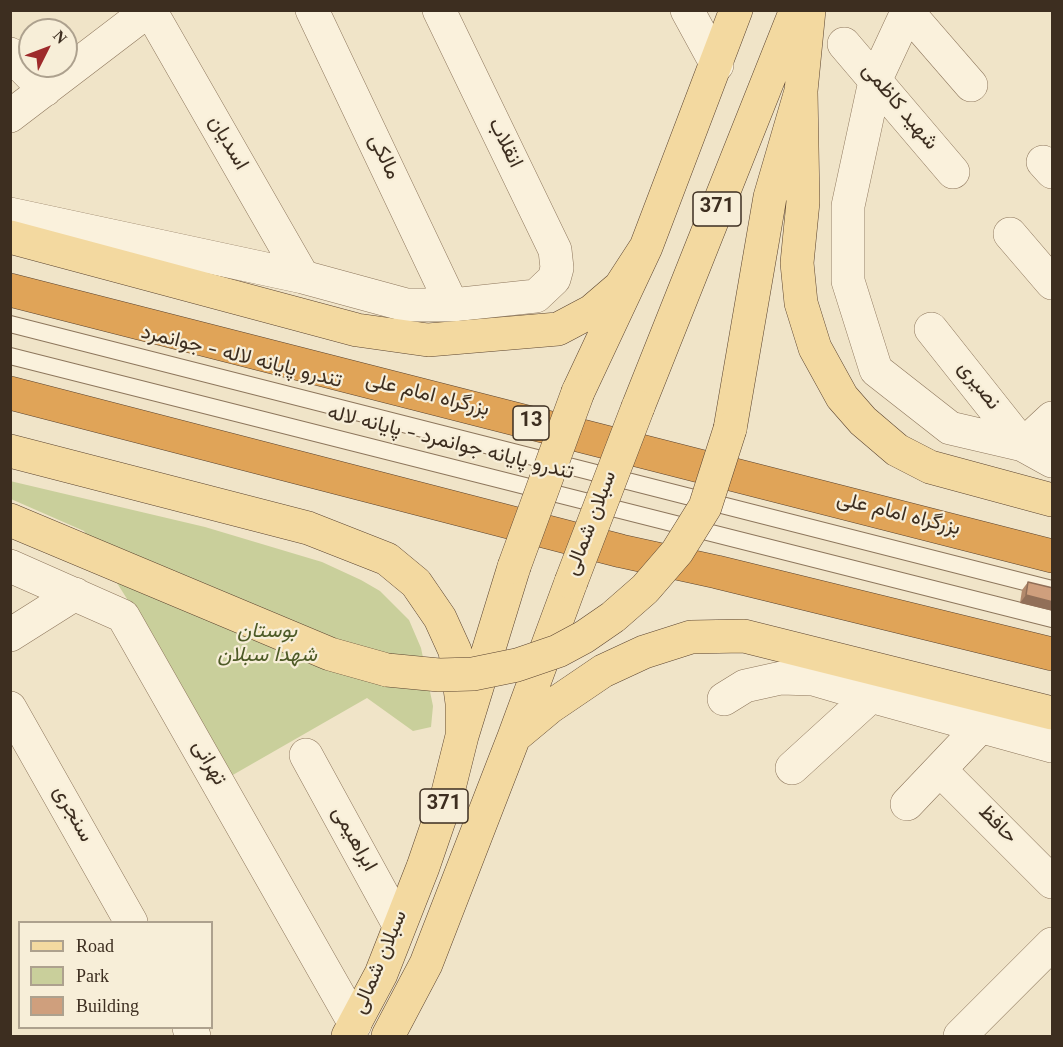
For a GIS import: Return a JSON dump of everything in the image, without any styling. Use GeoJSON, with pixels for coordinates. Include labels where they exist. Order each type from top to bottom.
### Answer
{"type":"FeatureCollection","features":[{"type":"Feature","properties":{"kind":"highway","name":"بزرگراه امام علی"},"geometry":{"type":"LineString","coordinates":[[10,290],[1053,556]]}},
{"type":"Feature","properties":{"kind":"highway"},"geometry":{"type":"LineString","coordinates":[[10,393],[621,551],[717,572],[1053,654]]}},
{"type":"Feature","properties":{"kind":"main road","name":"سبلان شمالی"},"geometry":{"type":"LineString","coordinates":[[351,1030],[381,974],[446,800],[462,736],[514,567],[578,392],[646,247],[736,10]]}},
{"type":"Feature","properties":{"kind":"main road","name":"سبلان شمالی"},"geometry":{"type":"LineString","coordinates":[[391,1035],[426,963],[638,407],[796,10]]}},
{"type":"Feature","properties":{"kind":"main road"},"geometry":{"type":"LineString","coordinates":[[809,10],[801,91],[803,202],[797,263],[801,303],[814,348],[842,397],[863,421],[897,450],[930,467],[1053,500]]}},
{"type":"Feature","properties":{"kind":"main road"},"geometry":{"type":"LineString","coordinates":[[10,520],[330,654],[387,670],[439,675],[473,674],[517,665],[558,651],[594,630],[645,589],[678,552],[705,507],[730,429],[770,197],[801,91]]}},
{"type":"Feature","properties":{"kind":"main road"},"geometry":{"type":"LineString","coordinates":[[10,237],[357,330],[428,340],[558,328],[592,311],[620,287],[646,247]]}},
{"type":"Feature","properties":{"kind":"main road"},"geometry":{"type":"LineString","coordinates":[[10,451],[308,528],[387,559],[416,583],[440,618],[455,651],[462,703],[462,736]]}},
{"type":"Feature","properties":{"kind":"main road"},"geometry":{"type":"LineString","coordinates":[[514,737],[550,707],[603,671],[644,652],[691,637],[744,636],[1053,713]]}},
{"type":"Feature","properties":{"kind":"street"},"geometry":{"type":"LineString","coordinates":[[10,117],[149,10]]}},
{"type":"Feature","properties":{"kind":"street","name":"اسدیان"},"geometry":{"type":"LineString","coordinates":[[149,10],[303,277]]}},
{"type":"Feature","properties":{"kind":"street","name":"مالکی"},"geometry":{"type":"LineString","coordinates":[[312,10],[452,305]]}},
{"type":"Feature","properties":{"kind":"street","name":"انقلاب"},"geometry":{"type":"LineString","coordinates":[[439,10],[555,250],[557,268],[554,279],[536,296],[452,305]]}},
{"type":"Feature","properties":{"kind":"street"},"geometry":{"type":"LineString","coordinates":[[687,10],[717,65]]}},
{"type":"Feature","properties":{"kind":"street"},"geometry":{"type":"LineString","coordinates":[[971,85],[907,11],[875,81],[848,206],[848,281],[876,370],[950,428],[1023,445],[1053,461]]}},
{"type":"Feature","properties":{"kind":"street","name":"شهید کاظمی"},"geometry":{"type":"LineString","coordinates":[[844,44],[952,172]]}},
{"type":"Feature","properties":{"kind":"street"},"geometry":{"type":"LineString","coordinates":[[10,54],[45,90]]}},
{"type":"Feature","properties":{"kind":"street"},"geometry":{"type":"LineString","coordinates":[[10,214],[303,277],[406,304],[452,305]]}},
{"type":"Feature","properties":{"kind":"street"},"geometry":{"type":"LineString","coordinates":[[1010,234],[1053,283]]}},
{"type":"Feature","properties":{"kind":"street","name":"نصیری"},"geometry":{"type":"LineString","coordinates":[[931,330],[1023,445]]}},
{"type":"Feature","properties":{"kind":"street"},"geometry":{"type":"LineString","coordinates":[[1023,445],[1053,418]]}},
{"type":"Feature","properties":{"kind":"street","name":"تهرانی"},"geometry":{"type":"LineString","coordinates":[[10,566],[123,616],[351,1030]]}},
{"type":"Feature","properties":{"kind":"street"},"geometry":{"type":"LineString","coordinates":[[10,635],[75,594]]}},
{"type":"Feature","properties":{"kind":"street"},"geometry":{"type":"LineString","coordinates":[[724,699],[745,686],[781,678],[813,679],[1053,746]]}},
{"type":"Feature","properties":{"kind":"street"},"geometry":{"type":"LineString","coordinates":[[792,768],[871,696]]}},
{"type":"Feature","properties":{"kind":"street","name":"سنجری"},"geometry":{"type":"LineString","coordinates":[[10,708],[129,921]]}},
{"type":"Feature","properties":{"kind":"street"},"geometry":{"type":"LineString","coordinates":[[907,804],[981,726]]}},
{"type":"Feature","properties":{"kind":"street","name":"ابراهیمی"},"geometry":{"type":"LineString","coordinates":[[306,755],[399,924]]}},
{"type":"Feature","properties":{"kind":"street","name":"حافظ"},"geometry":{"type":"LineString","coordinates":[[940,770],[1053,882]]}},
{"type":"Feature","properties":{"kind":"street"},"geometry":{"type":"LineString","coordinates":[[960,1036],[1053,944]]}},
{"type":"Feature","properties":{"kind":"lane","name":"تندرو پایانه لاله - جوانمرد"},"geometry":{"type":"LineString","coordinates":[[10,324],[1053,589]]}},
{"type":"Feature","properties":{"kind":"lane","name":"تندرو پایانه جوانمرد - پایانه لاله"},"geometry":{"type":"LineString","coordinates":[[10,356],[1053,619]]}},
{"type":"Feature","properties":{"kind":"green space","name":"بوستان شهدا سبلان"},"geometry":{"type":"Polygon","coordinates":[[[10,481],[205,527],[322,562],[380,591],[409,620],[421,648],[433,706],[431,727],[413,731],[367,698],[231,776],[167,662],[84,531],[11,499],[10,481]]]}},
{"type":"Feature","properties":{"kind":"building"},"geometry":{"type":"Polygon","coordinates":[[[1028,582],[1053,588],[1053,602],[1026,595],[1028,582]]]}}]}
